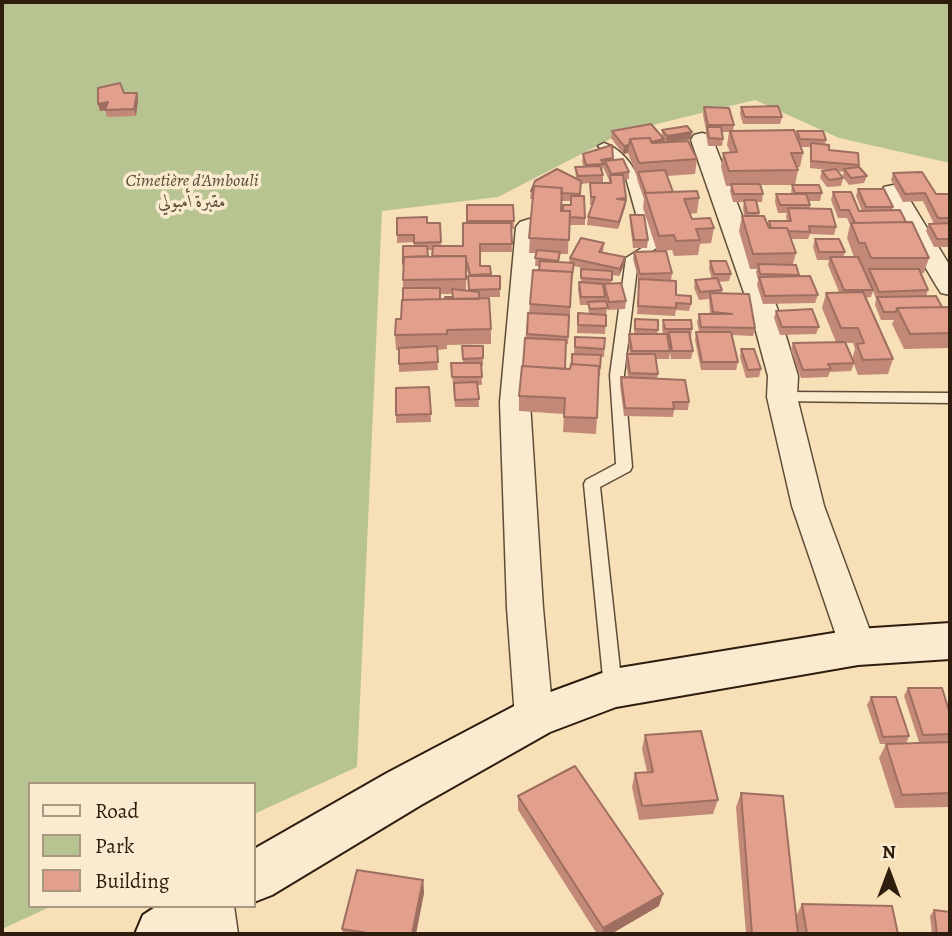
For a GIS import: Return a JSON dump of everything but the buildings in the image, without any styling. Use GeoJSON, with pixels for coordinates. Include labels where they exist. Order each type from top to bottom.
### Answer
{"type":"FeatureCollection","features":[{"type":"Feature","properties":{"kind":"street"},"geometry":{"type":"LineString","coordinates":[[702,140],[765,313],[783,376],[782,397],[808,506],[858,647]]}},
{"type":"Feature","properties":{"kind":"street"},"geometry":{"type":"LineString","coordinates":[[893,192],[950,287]]}},
{"type":"Feature","properties":{"kind":"street"},"geometry":{"type":"LineString","coordinates":[[529,227],[515,402],[534,718]]}},
{"type":"Feature","properties":{"kind":"street"},"geometry":{"type":"LineString","coordinates":[[256,876],[404,789],[534,718],[613,688],[858,647],[950,641]]}},
{"type":"Feature","properties":{"kind":"street"},"geometry":{"type":"LineString","coordinates":[[162,934],[201,908]]}},
{"type":"Feature","properties":{"kind":"street"},"geometry":{"type":"LineString","coordinates":[[212,908],[216,934]]}},
{"type":"Feature","properties":{"kind":"lane"},"geometry":{"type":"LineString","coordinates":[[604,146],[620,156],[633,178],[652,247],[632,258],[617,375],[624,467],[592,484],[613,688]]}},
{"type":"Feature","properties":{"kind":"lane"},"geometry":{"type":"LineString","coordinates":[[782,397],[950,398]]}},
{"type":"Feature","properties":{"kind":"green space","name":"Cimetière d'Ambouli مقبرة أمبولي"},"geometry":{"type":"Polygon","coordinates":[[[2,2],[950,2],[950,163],[839,138],[755,100],[624,132],[498,197],[382,211],[357,767],[256,813],[256,782],[28,782],[28,908],[48,908],[2,929],[2,2]]]}}]}
